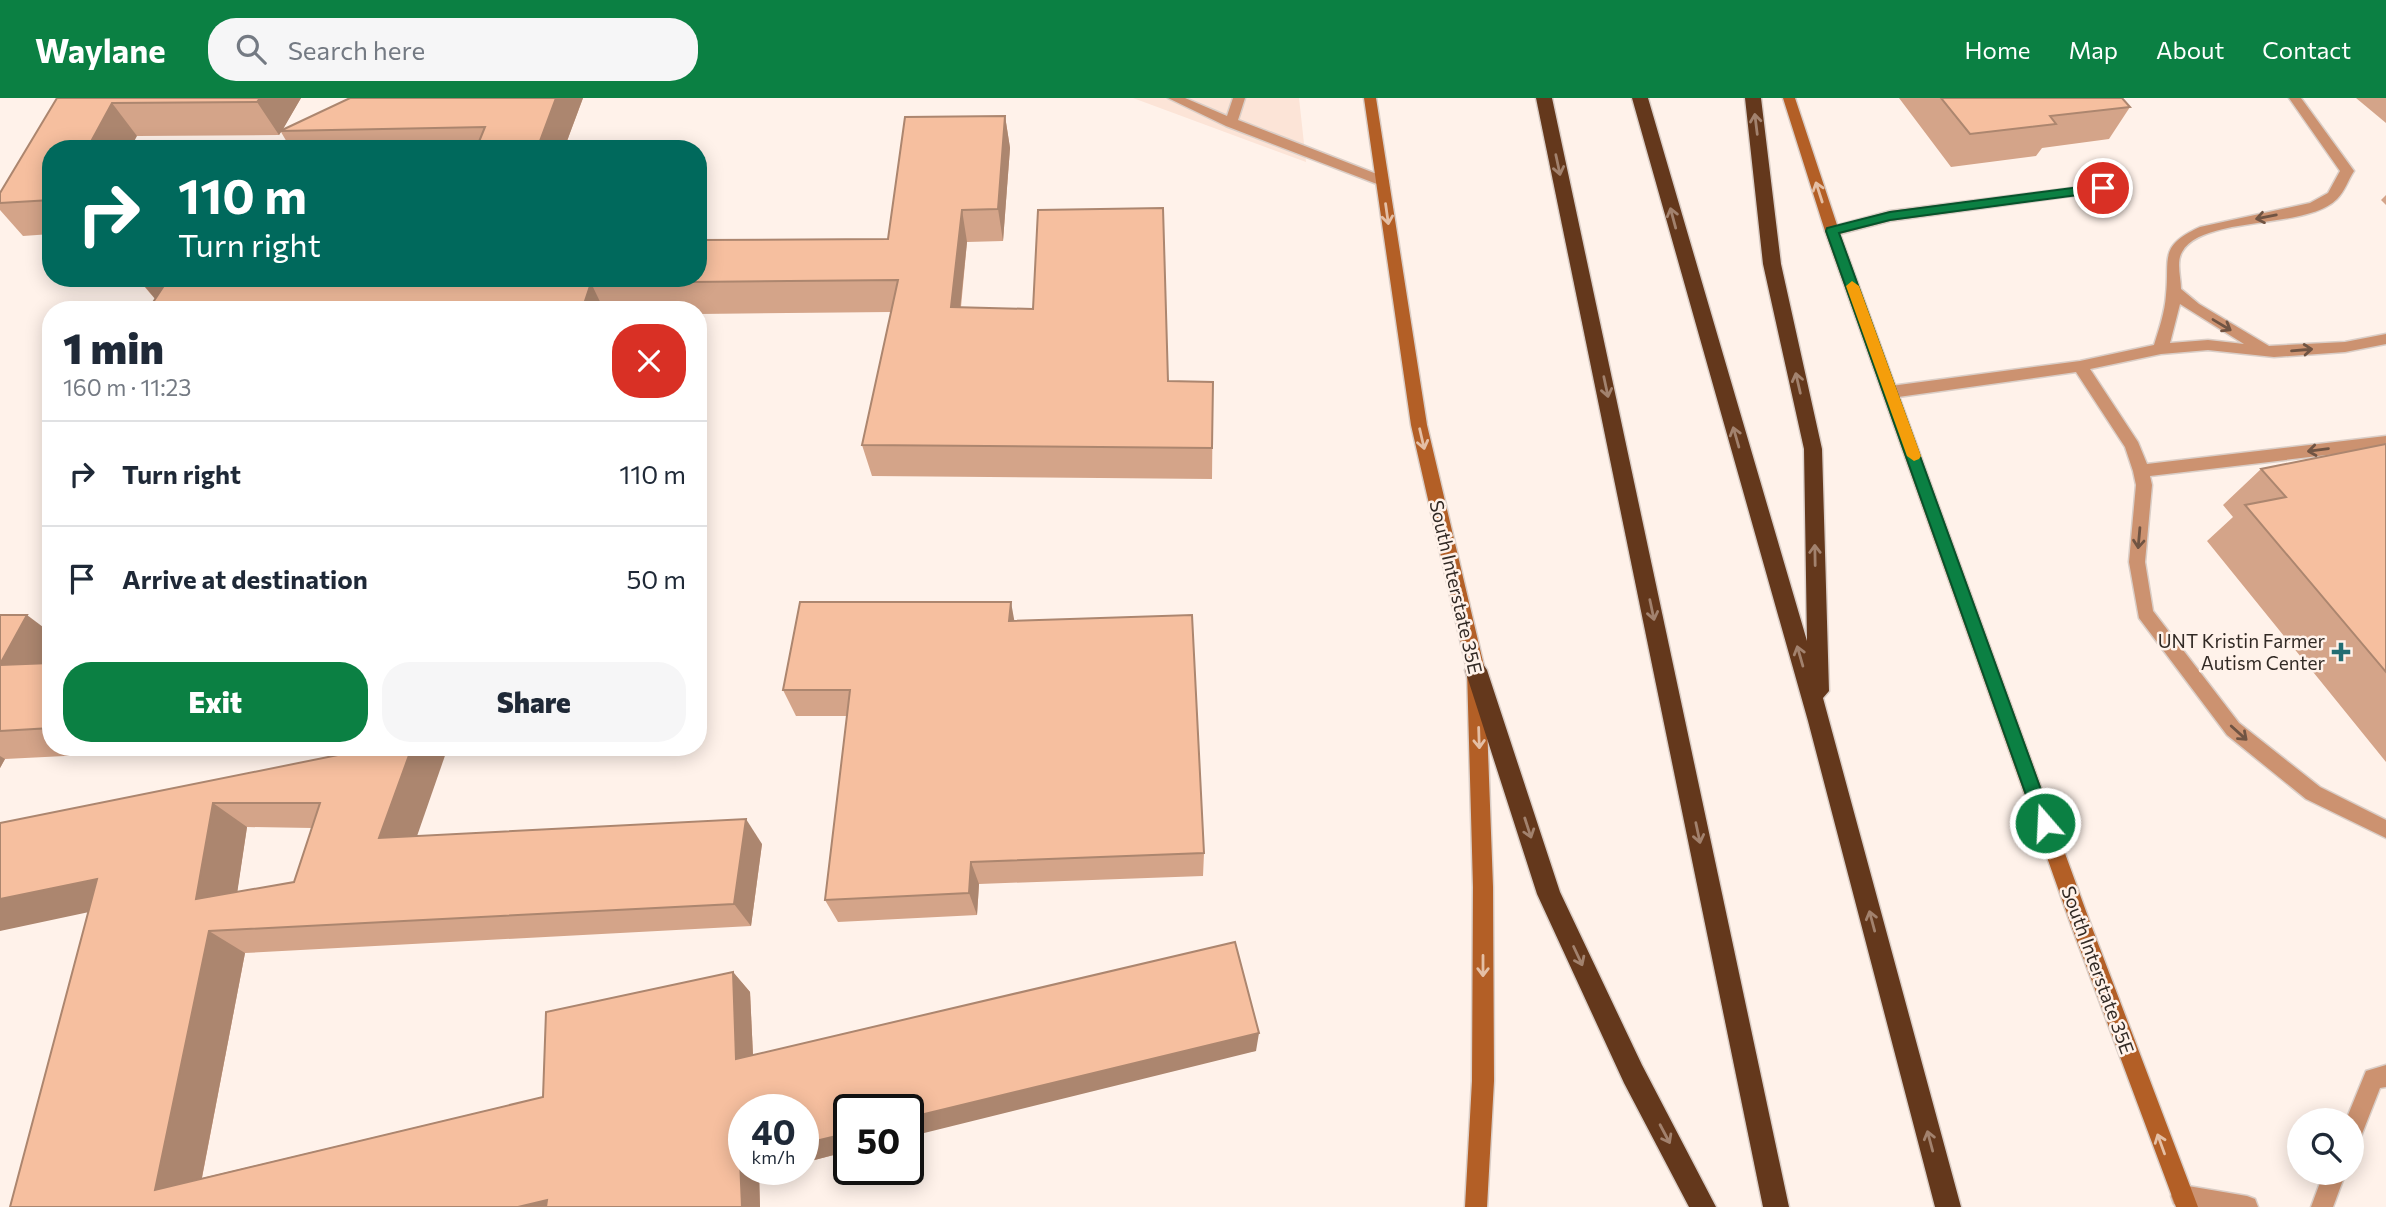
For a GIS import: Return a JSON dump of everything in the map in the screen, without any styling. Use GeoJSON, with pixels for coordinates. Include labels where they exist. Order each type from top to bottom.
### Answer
{"type":"FeatureCollection","features":[{"type":"Feature","properties":{"kind":"highway"},"geometry":{"type":"LineString","coordinates":[[1544,98],[1776,1207]]}},
{"type":"Feature","properties":{"kind":"highway"},"geometry":{"type":"LineString","coordinates":[[1640,98],[1819,721],[1948,1207]]}},
{"type":"Feature","properties":{"kind":"highway"},"geometry":{"type":"LineString","coordinates":[[1753,98],[1772,264],[1813,449],[1819,721]]}},
{"type":"Feature","properties":{"kind":"highway"},"geometry":{"type":"LineString","coordinates":[[1476,670],[1549,894],[1633,1074],[1703,1207]]}},
{"type":"Feature","properties":{"kind":"main road","name":"South Interstate 35E"},"geometry":{"type":"LineString","coordinates":[[1370,98],[1419,425],[1476,670],[1483,984],[1483,1081],[1476,1207]]}},
{"type":"Feature","properties":{"kind":"main road","name":"South Interstate 35E"},"geometry":{"type":"LineString","coordinates":[[1789,98],[1832,231],[2076,912],[2184,1201]]}},
{"type":"Feature","properties":{"kind":"lane"},"geometry":{"type":"LineString","coordinates":[[1174,98],[1382,181]]}},
{"type":"Feature","properties":{"kind":"lane"},"geometry":{"type":"LineString","coordinates":[[1231,123],[1238,98]]}},
{"type":"Feature","properties":{"kind":"lane"},"geometry":{"type":"LineString","coordinates":[[2161,349],[2174,291],[2171,266],[2177,248],[2190,236],[2227,225],[2297,211],[2331,197],[2347,171],[2295,98]]}},
{"type":"Feature","properties":{"kind":"lane"},"geometry":{"type":"LineString","coordinates":[[1832,231],[1890,216],[2103,188]]}},
{"type":"Feature","properties":{"kind":"lane"},"geometry":{"type":"LineString","coordinates":[[2174,291],[2194,308],[2243,338],[2274,352]]}},
{"type":"Feature","properties":{"kind":"lane"},"geometry":{"type":"LineString","coordinates":[[1891,392],[2080,366],[2161,349],[2208,345],[2274,352],[2345,347],[2386,339]]}},
{"type":"Feature","properties":{"kind":"lane"},"geometry":{"type":"LineString","coordinates":[[2080,366],[2132,446],[2141,471],[2144,485],[2137,562],[2145,612],[2233,729],[2313,793],[2386,829]]}},
{"type":"Feature","properties":{"kind":"lane"},"geometry":{"type":"LineString","coordinates":[[2141,471],[2386,442]]}},
{"type":"Feature","properties":{"kind":"lane"},"geometry":{"type":"LineString","coordinates":[[2361,1108],[2373,1078],[2386,1076]]}},
{"type":"Feature","properties":{"kind":"lane"},"geometry":{"type":"LineString","coordinates":[[2322,1207],[2330,1185]]}},
{"type":"Feature","properties":{"kind":"lane"},"geometry":{"type":"LineString","coordinates":[[2184,1201],[2247,1207]]}},
{"type":"Feature","properties":{"kind":"shaded area"},"geometry":{"type":"Polygon","coordinates":[[[1133,98],[1299,98],[1306,162],[1133,98]]]}},
{"type":"Feature","properties":{"kind":"building"},"geometry":{"type":"Polygon","coordinates":[[[57,98],[260,98],[257,102],[112,103],[92,140],[42,140],[42,201],[0,203],[0,193],[57,98]]]}},
{"type":"Feature","properties":{"kind":"building"},"geometry":{"type":"Polygon","coordinates":[[[350,98],[556,98],[540,140],[480,140],[485,127],[280,131],[350,98]]]}},
{"type":"Feature","properties":{"kind":"building"},"geometry":{"type":"Polygon","coordinates":[[[1941,98],[2122,98],[2130,107],[2050,116],[2056,124],[1970,134],[1941,98]]]}},
{"type":"Feature","properties":{"kind":"building"},"geometry":{"type":"Polygon","coordinates":[[[1005,116],[998,209],[962,210],[951,307],[1033,309],[1038,210],[1163,208],[1168,381],[1213,382],[1212,448],[862,445],[898,280],[707,282],[707,240],[888,239],[905,117],[1005,116]]]}},
{"type":"Feature","properties":{"kind":"building"},"geometry":{"type":"Polygon","coordinates":[[[163,287],[590,287],[585,301],[154,301],[163,287]]]}},
{"type":"Feature","properties":{"kind":"building"},"geometry":{"type":"Polygon","coordinates":[[[2386,444],[2386,672],[2245,505],[2286,497],[2261,469],[2386,444]]]}},
{"type":"Feature","properties":{"kind":"building"},"geometry":{"type":"Polygon","coordinates":[[[800,602],[1011,602],[1009,621],[1192,615],[1204,853],[971,862],[969,893],[825,900],[850,690],[783,690],[800,602]]]}},
{"type":"Feature","properties":{"kind":"building"},"geometry":{"type":"Polygon","coordinates":[[[0,615],[27,615],[0,664],[0,615]]]}},
{"type":"Feature","properties":{"kind":"building"},"geometry":{"type":"Polygon","coordinates":[[[42,663],[42,729],[0,731],[0,665],[42,663]]]}},
{"type":"Feature","properties":{"kind":"building"},"geometry":{"type":"Polygon","coordinates":[[[333,756],[409,756],[379,838],[746,819],[734,904],[209,931],[155,1190],[543,1097],[546,1012],[733,972],[736,1059],[1235,942],[1259,1033],[924,1114],[924,1094],[833,1094],[833,1137],[819,1140],[819,1094],[728,1094],[728,1185],[741,1185],[742,1207],[546,1207],[547,1200],[518,1207],[10,1207],[97,879],[0,899],[0,823],[333,756]],[[213,803],[196,899],[294,882],[320,803],[213,803]]]}},
{"type":"Feature","properties":{"kind":"slow traffic"},"geometry":{"type":"LineString","coordinates":[[1852,286],[1914,456]]}},
{"type":"Feature","properties":{"kind":"place","name":"UNT Kristin Farmer Autism Center"},"geometry":{"type":"Point","coordinates":[2341,652]}},
{"type":"Feature","properties":{"kind":"route"},"geometry":{"type":"LineString","coordinates":[[2045,823],[1832,231],[1890,216],[2103,188]]}}]}
